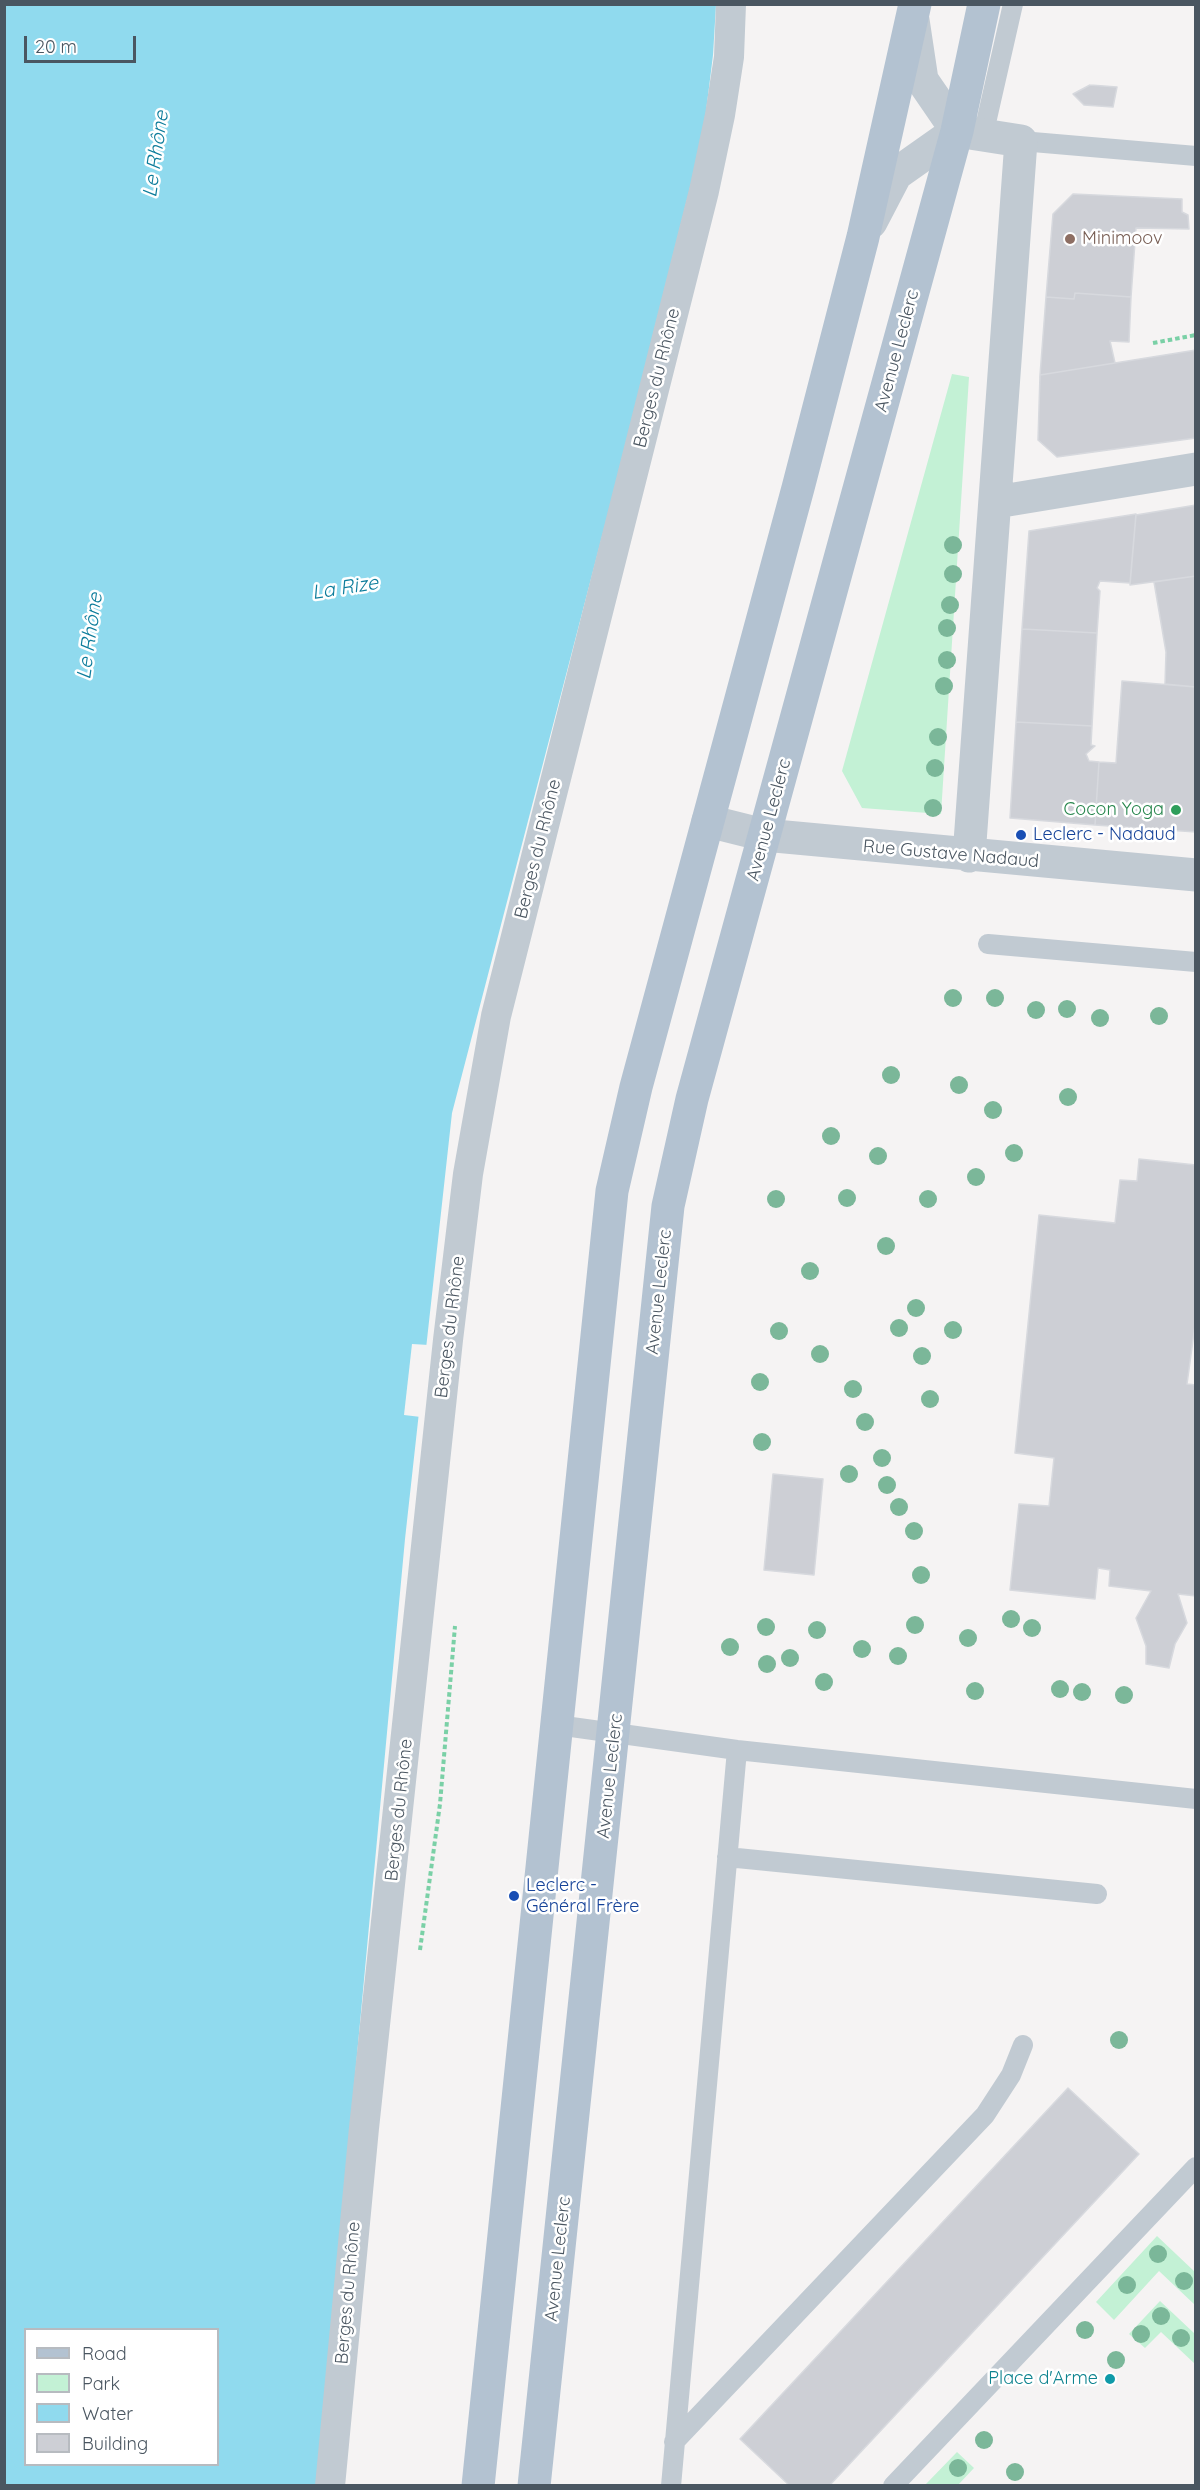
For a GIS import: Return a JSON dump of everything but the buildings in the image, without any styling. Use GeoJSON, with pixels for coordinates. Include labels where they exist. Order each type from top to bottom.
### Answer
{"type":"FeatureCollection","features":[{"type":"Feature","properties":{"kind":"main road","name":"Avenue Leclerc"},"geometry":{"type":"LineString","coordinates":[[534,2486],[668,1206],[693,1099],[764,836],[970,134],[984,4]]}},
{"type":"Feature","properties":{"kind":"main road"},"geometry":{"type":"LineString","coordinates":[[478,2486],[612,1191],[636,1088],[863,237],[914,12]]}},
{"type":"Feature","properties":{"kind":"street","name":"Berges du Rhône"},"geometry":{"type":"LineString","coordinates":[[330,2486],[364,2128],[448,1340],[468,1174],[496,1016],[704,191],[729,57],[731,4]]}},
{"type":"Feature","properties":{"kind":"street"},"geometry":{"type":"LineString","coordinates":[[914,12],[922,80],[970,134]]}},
{"type":"Feature","properties":{"kind":"street"},"geometry":{"type":"LineString","coordinates":[[863,237],[896,174],[970,134],[1021,141],[969,856]]}},
{"type":"Feature","properties":{"kind":"street"},"geometry":{"type":"LineString","coordinates":[[996,502],[1196,469]]}},
{"type":"Feature","properties":{"kind":"street","name":"Rue Gustave Nadaud"},"geometry":{"type":"LineString","coordinates":[[708,821],[764,836],[1196,875]]}},
{"type":"Feature","properties":{"kind":"lane"},"geometry":{"type":"LineString","coordinates":[[970,134],[1013,4]]}},
{"type":"Feature","properties":{"kind":"lane"},"geometry":{"type":"LineString","coordinates":[[1021,141],[1196,156]]}},
{"type":"Feature","properties":{"kind":"lane"},"geometry":{"type":"LineString","coordinates":[[988,944],[1196,962]]}},
{"type":"Feature","properties":{"kind":"lane"},"geometry":{"type":"LineString","coordinates":[[557,1725],[736,1750],[1196,1800]]}},
{"type":"Feature","properties":{"kind":"lane"},"geometry":{"type":"LineString","coordinates":[[670,2486],[736,1750]]}},
{"type":"Feature","properties":{"kind":"lane"},"geometry":{"type":"LineString","coordinates":[[727,1857],[1097,1894]]}},
{"type":"Feature","properties":{"kind":"lane"},"geometry":{"type":"LineString","coordinates":[[674,2442],[985,2115],[1011,2076],[1023,2045]]}},
{"type":"Feature","properties":{"kind":"lane"},"geometry":{"type":"LineString","coordinates":[[893,2486],[1196,2166]]}},
{"type":"Feature","properties":{"kind":"path"},"geometry":{"type":"LineString","coordinates":[[1153,343],[1196,336]]}},
{"type":"Feature","properties":{"kind":"path"},"geometry":{"type":"LineString","coordinates":[[420,1951],[440,1804],[455,1619]]}},
{"type":"Feature","properties":{"kind":"green space"},"geometry":{"type":"Polygon","coordinates":[[[952,374],[969,377],[941,814],[862,808],[842,771],[952,374]]]}},
{"type":"Feature","properties":{"kind":"green space"},"geometry":{"type":"Polygon","coordinates":[[[1157,2236],[1195,2272],[1195,2305],[1159,2271],[1114,2320],[1096,2302],[1157,2236]]]}},
{"type":"Feature","properties":{"kind":"green space"},"geometry":{"type":"Polygon","coordinates":[[[1160,2301],[1195,2334],[1195,2364],[1161,2332],[1145,2348],[1129,2334],[1160,2301]]]}},
{"type":"Feature","properties":{"kind":"green space"},"geometry":{"type":"Polygon","coordinates":[[[957,2452],[974,2468],[958,2485],[925,2485],[957,2452]]]}},
{"type":"Feature","properties":{"kind":"water"},"geometry":{"type":"Polygon","coordinates":[[[5,5],[716,5],[713,55],[703,136],[611,502],[452,1113],[405,1539],[317,2485],[5,2486],[5,5]]]}},
{"type":"Feature","properties":{"kind":"pier"},"geometry":{"type":"Polygon","coordinates":[[[412,1344],[429,1345],[421,1417],[404,1415],[412,1344]]]}},
{"type":"Feature","properties":{"kind":"place","name":"Minimoov"},"geometry":{"type":"Point","coordinates":[1070,239]}},
{"type":"Feature","properties":{"kind":"place","name":"Cocon Yoga"},"geometry":{"type":"Point","coordinates":[1176,810]}},
{"type":"Feature","properties":{"kind":"place","name":"Leclerc - Nadaud"},"geometry":{"type":"Point","coordinates":[1021,835]}},
{"type":"Feature","properties":{"kind":"place","name":"Leclerc - Général Frère"},"geometry":{"type":"Point","coordinates":[514,1896]}},
{"type":"Feature","properties":{"kind":"place","name":"Place d'Arme"},"geometry":{"type":"Point","coordinates":[1110,2379]}},
{"type":"Feature","properties":{"kind":"water label","name":"Le Rhône"},"geometry":{"type":"Point","coordinates":[156,154]}},
{"type":"Feature","properties":{"kind":"water label","name":"La Rize"},"geometry":{"type":"Point","coordinates":[345,588]}},
{"type":"Feature","properties":{"kind":"water label","name":"Le Rhône"},"geometry":{"type":"Point","coordinates":[90,636]}}]}
